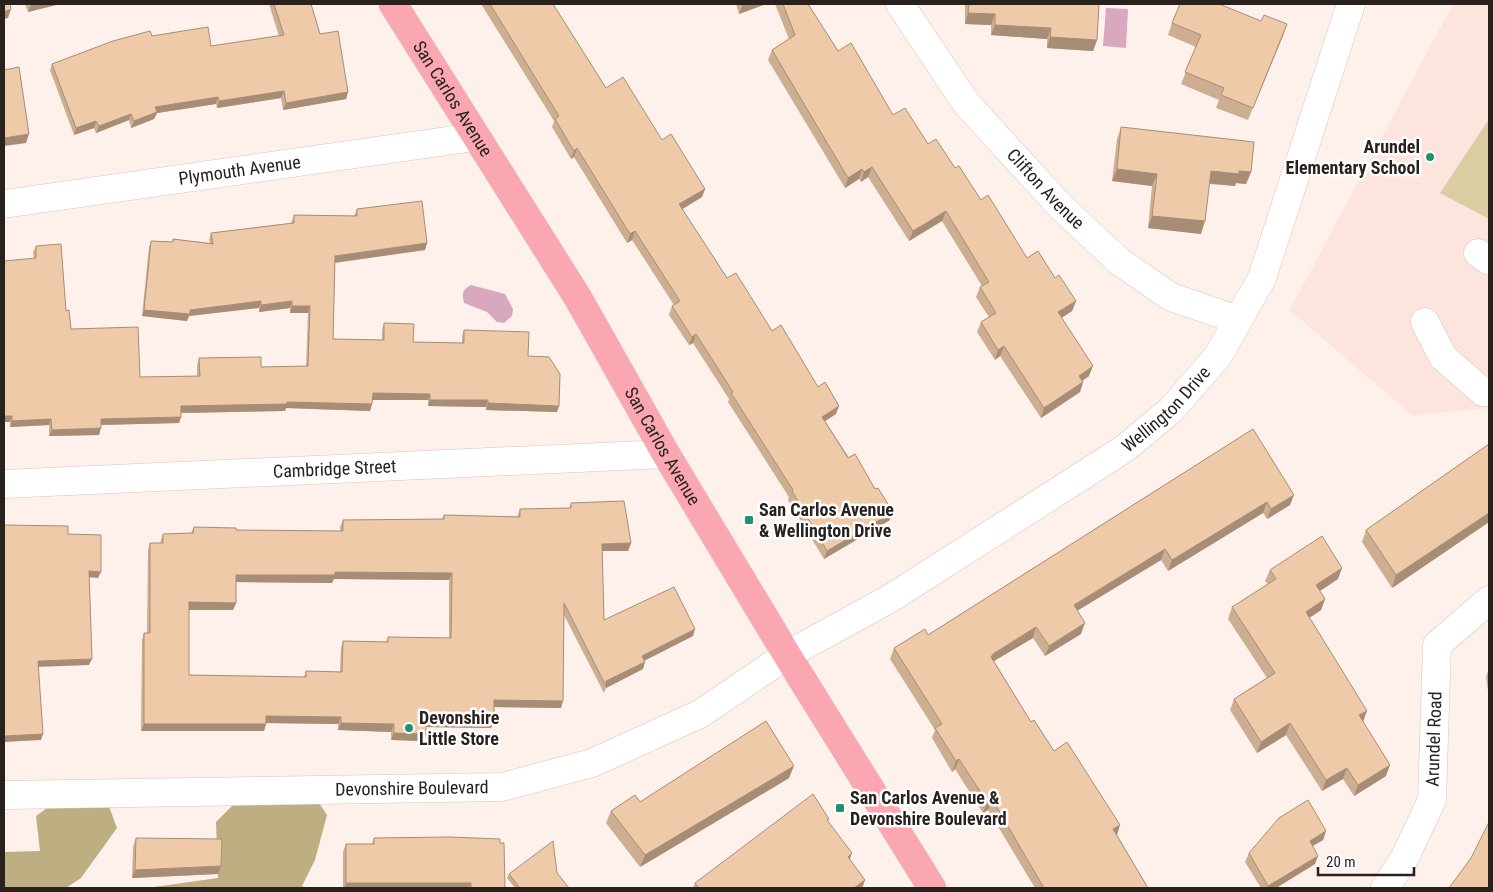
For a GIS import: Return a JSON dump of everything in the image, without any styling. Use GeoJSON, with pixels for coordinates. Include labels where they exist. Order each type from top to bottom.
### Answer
{"type":"FeatureCollection","features":[{"type":"Feature","properties":{"kind":"main road","name":"San Carlos Avenue"},"geometry":{"type":"LineString","coordinates":[[392,4],[578,298],[666,454],[787,655],[932,888]]}},
{"type":"Feature","properties":{"kind":"street","name":"Clifton Avenue"},"geometry":{"type":"LineString","coordinates":[[900,4],[966,103],[1060,206],[1120,262],[1171,297],[1238,320]]}},
{"type":"Feature","properties":{"kind":"street","name":"Wellington Drive"},"geometry":{"type":"LineString","coordinates":[[787,655],[891,598],[1124,449],[1171,410],[1218,356],[1262,278],[1351,4]]}},
{"type":"Feature","properties":{"kind":"street","name":"Plymouth Avenue"},"geometry":{"type":"LineString","coordinates":[[4,204],[475,137]]}},
{"type":"Feature","properties":{"kind":"street"},"geometry":{"type":"LineString","coordinates":[[1425,322],[1443,357],[1483,392],[1489,392]]}},
{"type":"Feature","properties":{"kind":"street","name":"Cambridge Street"},"geometry":{"type":"LineString","coordinates":[[4,484],[666,454]]}},
{"type":"Feature","properties":{"kind":"street","name":"Arundel Road"},"geometry":{"type":"LineString","coordinates":[[1385,888],[1404,859],[1432,800],[1437,645],[1489,600]]}},
{"type":"Feature","properties":{"kind":"street","name":"Devonshire Boulevard"},"geometry":{"type":"LineString","coordinates":[[4,795],[502,787],[592,763],[700,714],[787,655]]}},
{"type":"Feature","properties":{"kind":"shaded area","name":"Arundel Elementary School"},"geometry":{"type":"Polygon","coordinates":[[[1453,4],[1489,4],[1489,408],[1412,415],[1290,310],[1453,4]]]}},
{"type":"Feature","properties":{"kind":"shaded area"},"geometry":{"type":"Polygon","coordinates":[[[1106,8],[1128,9],[1126,48],[1103,46],[1106,8]]]}},
{"type":"Feature","properties":{"kind":"shaded area"},"geometry":{"type":"Polygon","coordinates":[[[1489,119],[1489,219],[1440,193],[1489,119]]]}},
{"type":"Feature","properties":{"kind":"shaded area"},"geometry":{"type":"Polygon","coordinates":[[[471,285],[505,294],[513,309],[512,316],[504,323],[497,322],[487,312],[464,303],[463,292],[471,285]]]}},
{"type":"Feature","properties":{"kind":"shaded area"},"geometry":{"type":"Polygon","coordinates":[[[305,782],[327,815],[315,860],[302,886],[306,888],[147,888],[218,878],[216,822],[233,805],[305,782]]]}},
{"type":"Feature","properties":{"kind":"shaded area"},"geometry":{"type":"Polygon","coordinates":[[[58,800],[107,801],[117,828],[81,878],[66,888],[4,888],[4,852],[40,851],[36,816],[58,800]]]}},
{"type":"Feature","properties":{"kind":"building"},"geometry":{"type":"Polygon","coordinates":[[[4,4],[10,4],[11,9],[4,12],[4,4]]]}},
{"type":"Feature","properties":{"kind":"building"},"geometry":{"type":"Polygon","coordinates":[[[274,4],[311,4],[320,34],[338,31],[348,92],[286,103],[284,91],[219,101],[218,97],[155,107],[157,112],[134,121],[131,114],[99,126],[96,121],[76,128],[52,64],[113,41],[150,31],[152,36],[208,27],[211,46],[284,35],[274,4]]]}},
{"type":"Feature","properties":{"kind":"building"},"geometry":{"type":"Polygon","coordinates":[[[490,4],[553,4],[606,88],[623,77],[662,140],[671,134],[705,189],[679,204],[727,278],[736,273],[772,331],[781,325],[818,387],[825,382],[839,406],[822,417],[848,458],[855,454],[875,489],[878,488],[893,512],[827,551],[793,490],[731,393],[733,392],[696,334],[692,337],[672,306],[680,301],[635,231],[630,234],[577,148],[574,151],[555,119],[559,116],[490,4]]]}},
{"type":"Feature","properties":{"kind":"building"},"geometry":{"type":"Polygon","coordinates":[[[783,4],[808,4],[838,51],[851,43],[893,115],[905,108],[928,144],[936,139],[955,168],[959,166],[981,200],[988,195],[1027,258],[1038,251],[1055,278],[1059,275],[1076,301],[1058,312],[1093,366],[1079,376],[1083,382],[1044,408],[1004,346],[998,350],[981,322],[996,313],[980,287],[989,282],[946,211],[913,231],[872,167],[864,172],[862,169],[848,178],[772,50],[795,35],[783,4]]]}},
{"type":"Feature","properties":{"kind":"building"},"geometry":{"type":"Polygon","coordinates":[[[969,4],[1099,4],[1097,40],[1050,37],[1051,28],[995,25],[995,14],[968,13],[969,4]]]}},
{"type":"Feature","properties":{"kind":"building"},"geometry":{"type":"Polygon","coordinates":[[[1180,4],[1219,4],[1261,21],[1264,15],[1287,24],[1253,108],[1221,95],[1224,88],[1185,72],[1201,35],[1172,23],[1180,4]]]}},
{"type":"Feature","properties":{"kind":"building"},"geometry":{"type":"Polygon","coordinates":[[[19,67],[29,134],[4,138],[4,70],[19,67]]]}},
{"type":"Feature","properties":{"kind":"building"},"geometry":{"type":"Polygon","coordinates":[[[1121,127],[1254,142],[1251,172],[1239,171],[1239,174],[1211,171],[1205,221],[1152,216],[1157,174],[1117,169],[1121,127]]]}},
{"type":"Feature","properties":{"kind":"building"},"geometry":{"type":"Polygon","coordinates":[[[422,201],[427,243],[335,256],[333,339],[384,340],[384,323],[414,324],[413,342],[464,343],[464,330],[529,332],[528,356],[549,357],[560,374],[559,406],[488,403],[488,400],[430,400],[430,394],[373,393],[372,404],[287,402],[287,404],[181,406],[181,417],[101,419],[101,428],[52,430],[51,419],[12,421],[12,416],[4,416],[4,261],[36,258],[36,246],[61,244],[66,311],[69,310],[71,329],[138,327],[140,377],[200,376],[199,358],[261,357],[261,367],[308,366],[310,306],[292,306],[292,301],[261,305],[261,301],[190,310],[190,314],[144,310],[151,241],[173,242],[173,239],[213,244],[211,233],[294,223],[294,215],[357,216],[357,209],[422,201]]]}},
{"type":"Feature","properties":{"kind":"building"},"geometry":{"type":"Polygon","coordinates":[[[1253,429],[1294,495],[1271,509],[1267,502],[1172,560],[1165,549],[1074,605],[1085,623],[1049,646],[1036,627],[991,657],[1031,722],[1034,720],[1054,751],[1067,742],[1120,825],[1113,829],[1148,888],[1044,888],[992,799],[987,802],[959,759],[956,761],[935,728],[942,724],[894,648],[925,629],[928,635],[1253,429]]]}},
{"type":"Feature","properties":{"kind":"building"},"geometry":{"type":"Polygon","coordinates":[[[1489,444],[1489,513],[1396,575],[1366,530],[1489,444]]]}},
{"type":"Feature","properties":{"kind":"building"},"geometry":{"type":"Polygon","coordinates":[[[624,501],[631,543],[602,544],[604,620],[674,587],[695,629],[642,656],[645,662],[606,681],[606,686],[564,603],[563,701],[494,700],[494,721],[426,720],[426,734],[394,733],[394,724],[341,723],[341,717],[266,716],[266,724],[144,724],[144,633],[150,633],[150,543],[163,543],[163,534],[193,533],[194,527],[236,528],[236,530],[343,531],[343,520],[444,519],[444,515],[520,517],[520,509],[571,508],[571,503],[624,501]],[[335,572],[335,575],[236,575],[236,603],[189,602],[189,675],[306,677],[306,671],[342,672],[343,641],[388,642],[388,637],[451,638],[452,573],[335,572]]]}},
{"type":"Feature","properties":{"kind":"building"},"geometry":{"type":"Polygon","coordinates":[[[4,525],[68,526],[68,534],[101,535],[101,572],[89,571],[92,659],[38,661],[43,734],[4,736],[4,525]]]}},
{"type":"Feature","properties":{"kind":"building"},"geometry":{"type":"Polygon","coordinates":[[[1322,536],[1342,568],[1316,585],[1325,599],[1306,612],[1367,711],[1359,715],[1390,765],[1358,785],[1347,768],[1326,780],[1290,723],[1261,742],[1234,699],[1275,673],[1232,607],[1276,579],[1270,570],[1322,536]]]}},
{"type":"Feature","properties":{"kind":"building"},"geometry":{"type":"Polygon","coordinates":[[[766,721],[794,766],[645,855],[611,811],[635,795],[640,802],[766,721]]]}},
{"type":"Feature","properties":{"kind":"building"},"geometry":{"type":"Polygon","coordinates":[[[813,794],[829,819],[827,820],[852,853],[848,857],[865,880],[854,888],[699,888],[695,883],[813,794]]]}},
{"type":"Feature","properties":{"kind":"building"},"geometry":{"type":"Polygon","coordinates":[[[1308,800],[1326,831],[1310,841],[1318,856],[1268,886],[1249,853],[1279,818],[1308,800]]]}},
{"type":"Feature","properties":{"kind":"building"},"geometry":{"type":"Polygon","coordinates":[[[1489,822],[1489,888],[1449,888],[1471,858],[1489,822]]]}},
{"type":"Feature","properties":{"kind":"building"},"geometry":{"type":"Polygon","coordinates":[[[449,837],[500,839],[500,843],[504,843],[505,888],[471,888],[471,883],[346,883],[346,844],[374,844],[374,838],[449,837]]]}},
{"type":"Feature","properties":{"kind":"building"},"geometry":{"type":"Polygon","coordinates":[[[136,838],[222,839],[221,866],[135,870],[136,838]]]}},
{"type":"Feature","properties":{"kind":"building"},"geometry":{"type":"Polygon","coordinates":[[[553,841],[557,873],[569,888],[520,888],[509,874],[553,841]]]}},
{"type":"Feature","properties":{"kind":"place","name":"Arundel Elementary School"},"geometry":{"type":"Point","coordinates":[1430,157]}},
{"type":"Feature","properties":{"kind":"place","name":"San Carlos Avenue & Wellington Drive"},"geometry":{"type":"Point","coordinates":[749,520]}},
{"type":"Feature","properties":{"kind":"place","name":"Devonshire Little Store"},"geometry":{"type":"Point","coordinates":[409,728]}},
{"type":"Feature","properties":{"kind":"place","name":"San Carlos Avenue & Devonshire Boulevard"},"geometry":{"type":"Point","coordinates":[840,808]}}]}
